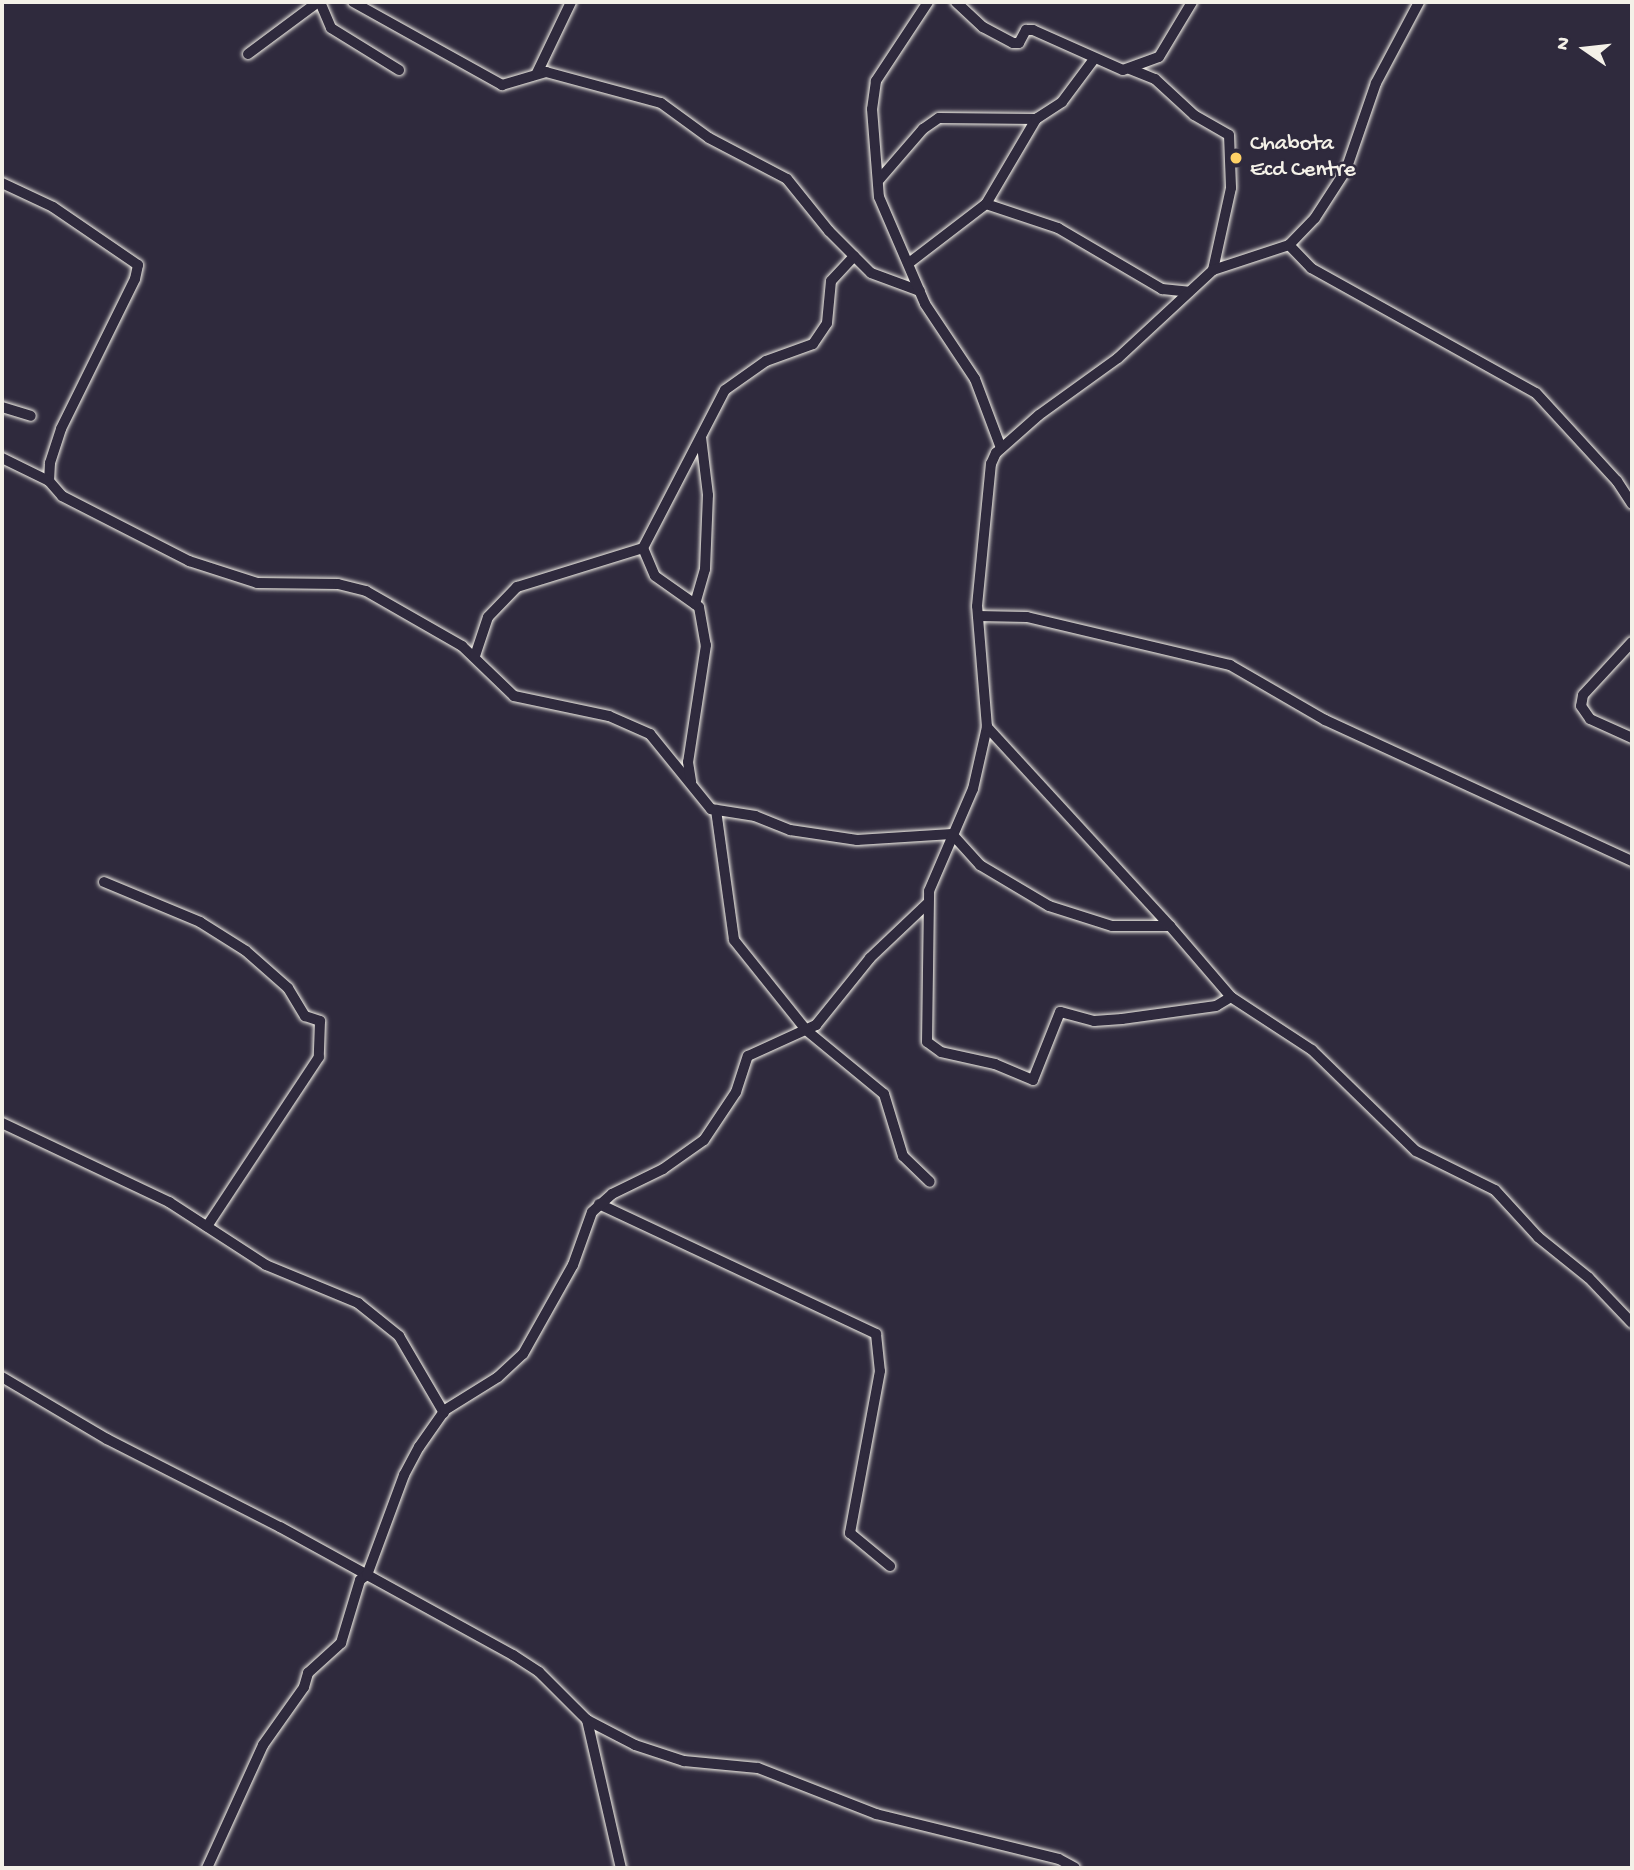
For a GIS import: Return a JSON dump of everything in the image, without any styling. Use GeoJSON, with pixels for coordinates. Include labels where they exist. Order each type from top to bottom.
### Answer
{"type":"FeatureCollection","features":[{"type":"Feature","properties":{"kind":"street"},"geometry":{"type":"LineString","coordinates":[[248,54],[319,2],[331,29],[399,70]]}},
{"type":"Feature","properties":{"kind":"street"},"geometry":{"type":"LineString","coordinates":[[354,2],[502,85],[537,73],[557,73],[661,103],[709,138],[788,179],[854,256],[880,278],[920,291]]}},
{"type":"Feature","properties":{"kind":"street"},"geometry":{"type":"LineString","coordinates":[[537,73],[571,2]]}},
{"type":"Feature","properties":{"kind":"street"},"geometry":{"type":"LineString","coordinates":[[928,2],[876,81],[872,109],[883,213],[920,291],[969,368],[1001,448]]}},
{"type":"Feature","properties":{"kind":"street"},"geometry":{"type":"LineString","coordinates":[[956,2],[982,27],[1013,43],[1019,43],[1026,30],[1032,30],[1115,69],[1130,69],[1155,79],[1194,115],[1228,135],[1231,188],[1213,270]]}},
{"type":"Feature","properties":{"kind":"street"},"geometry":{"type":"LineString","coordinates":[[1130,69],[1159,57],[1192,2]]}},
{"type":"Feature","properties":{"kind":"street"},"geometry":{"type":"LineString","coordinates":[[1231,997],[1216,1006],[1122,1019],[1094,1021],[1060,1012],[1033,1080],[995,1064],[941,1052],[925,1034],[930,972],[927,904],[933,878],[973,789],[987,727],[978,616],[991,464],[1001,448],[1039,415],[1118,358],[1213,270],[1289,245],[1331,200],[1376,83],[1419,2]]}},
{"type":"Feature","properties":{"kind":"street"},"geometry":{"type":"LineString","coordinates":[[909,263],[986,204],[1036,119],[1062,102],[1094,59]]}},
{"type":"Feature","properties":{"kind":"street"},"geometry":{"type":"LineString","coordinates":[[878,181],[923,129],[939,118],[1036,119]]}},
{"type":"Feature","properties":{"kind":"street"},"geometry":{"type":"LineString","coordinates":[[2,183],[52,207],[138,265],[135,279],[61,429],[50,463],[50,481]]}},
{"type":"Feature","properties":{"kind":"street"},"geometry":{"type":"LineString","coordinates":[[986,204],[1058,228],[1162,289],[1190,292]]}},
{"type":"Feature","properties":{"kind":"street"},"geometry":{"type":"LineString","coordinates":[[1289,245],[1311,268],[1536,393],[1617,481],[1632,504]]}},
{"type":"Feature","properties":{"kind":"street"},"geometry":{"type":"LineString","coordinates":[[475,656],[488,617],[517,587],[643,548],[718,400],[736,380],[766,361],[813,344],[821,335],[831,281],[854,256]]}},
{"type":"Feature","properties":{"kind":"street"},"geometry":{"type":"LineString","coordinates":[[2,407],[31,416]]}},
{"type":"Feature","properties":{"kind":"street"},"geometry":{"type":"LineString","coordinates":[[691,786],[688,762],[706,645],[695,604],[705,569],[708,495],[701,435]]}},
{"type":"Feature","properties":{"kind":"street"},"geometry":{"type":"LineString","coordinates":[[2,458],[50,481],[62,496],[189,561],[267,584],[353,586],[434,628],[475,656],[514,696],[609,716],[650,734],[704,803],[716,810],[755,816],[790,830],[867,841],[952,834]]}},
{"type":"Feature","properties":{"kind":"street"},"geometry":{"type":"LineString","coordinates":[[643,548],[655,576],[695,604]]}},
{"type":"Feature","properties":{"kind":"street"},"geometry":{"type":"LineString","coordinates":[[978,616],[1027,617],[1230,665],[1325,720],[1632,861]]}},
{"type":"Feature","properties":{"kind":"street"},"geometry":{"type":"LineString","coordinates":[[1632,642],[1583,695],[1581,706],[1590,719],[1632,738]]}},
{"type":"Feature","properties":{"kind":"street"},"geometry":{"type":"LineString","coordinates":[[987,727],[1170,926],[1231,997],[1312,1050],[1416,1151],[1495,1190],[1538,1237],[1589,1278],[1632,1324]]}},
{"type":"Feature","properties":{"kind":"street"},"geometry":{"type":"LineString","coordinates":[[716,810],[734,940],[806,1030],[884,1094],[903,1156],[930,1182]]}},
{"type":"Feature","properties":{"kind":"street"},"geometry":{"type":"LineString","coordinates":[[952,834],[980,865],[1049,906],[1112,926],[1170,926]]}},
{"type":"Feature","properties":{"kind":"street"},"geometry":{"type":"LineString","coordinates":[[104,883],[200,922],[234,944],[288,988],[305,1016],[320,1021],[319,1057],[207,1226]]}},
{"type":"Feature","properties":{"kind":"street"},"geometry":{"type":"LineString","coordinates":[[207,1868],[263,1745],[304,1687],[308,1673],[341,1643],[360,1580],[367,1575],[404,1475],[444,1413],[498,1377],[523,1354],[573,1265],[599,1204],[704,1140],[736,1092],[748,1056],[816,1025],[870,958],[927,904]]}},
{"type":"Feature","properties":{"kind":"street"},"geometry":{"type":"LineString","coordinates":[[2,1123],[49,1148],[98,1165],[207,1226],[243,1254],[300,1282],[358,1303],[383,1321],[414,1358],[444,1413]]}},
{"type":"Feature","properties":{"kind":"street"},"geometry":{"type":"LineString","coordinates":[[599,1204],[876,1334],[880,1371],[850,1533],[890,1566]]}},
{"type":"Feature","properties":{"kind":"street"},"geometry":{"type":"LineString","coordinates":[[2,1377],[107,1439],[513,1655],[539,1672],[587,1720],[668,1758],[758,1768],[876,1814],[1059,1859],[1075,1868]]}},
{"type":"Feature","properties":{"kind":"street"},"geometry":{"type":"LineString","coordinates":[[587,1720],[621,1868]]}},
{"type":"Feature","properties":{"kind":"place","name":"Chabota Ecd Centre"},"geometry":{"type":"Point","coordinates":[1236,158]}}]}
